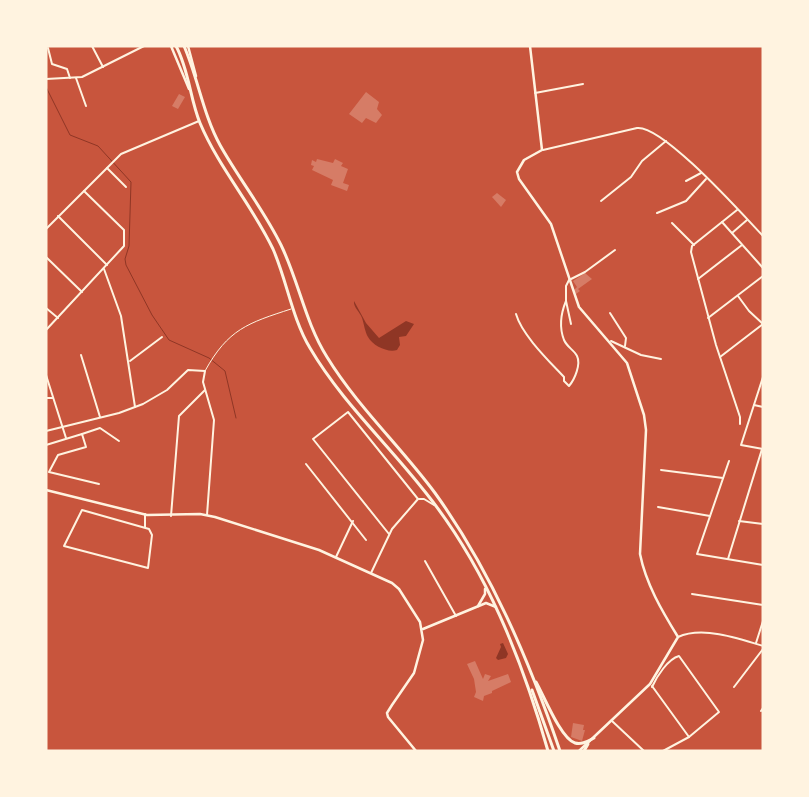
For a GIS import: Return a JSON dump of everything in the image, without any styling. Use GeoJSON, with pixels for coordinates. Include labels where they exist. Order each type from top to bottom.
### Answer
{"type":"FeatureCollection","features":[{"type":"Feature","properties":{"kind":"main road"},"geometry":{"type":"LineString","coordinates":[[176,46],[199,121],[210,148],[272,249],[308,345],[319,364],[437,508],[484,584],[497,608],[523,669],[554,751]]}},
{"type":"Feature","properties":{"kind":"main road"},"geometry":{"type":"LineString","coordinates":[[184,46],[219,144],[282,246],[317,342],[343,382],[429,486],[461,533],[501,604],[528,666],[560,751]]}},
{"type":"Feature","properties":{"kind":"main road"},"geometry":{"type":"LineString","coordinates":[[528,666],[565,736],[574,743],[579,744],[594,738]]}},
{"type":"Feature","properties":{"kind":"main road"},"geometry":{"type":"LineString","coordinates":[[523,669],[548,751]]}},
{"type":"Feature","properties":{"kind":"main road"},"geometry":{"type":"LineString","coordinates":[[584,751],[588,744]]}},
{"type":"Feature","properties":{"kind":"street"},"geometry":{"type":"LineString","coordinates":[[92,46],[103,67]]}},
{"type":"Feature","properties":{"kind":"street"},"geometry":{"type":"LineString","coordinates":[[47,79],[76,78],[103,67],[144,46]]}},
{"type":"Feature","properties":{"kind":"street"},"geometry":{"type":"LineString","coordinates":[[171,46],[190,90]]}},
{"type":"Feature","properties":{"kind":"street"},"geometry":{"type":"LineString","coordinates":[[188,46],[195,66],[198,88]]}},
{"type":"Feature","properties":{"kind":"street"},"geometry":{"type":"LineString","coordinates":[[530,46],[542,150]]}},
{"type":"Feature","properties":{"kind":"street"},"geometry":{"type":"LineString","coordinates":[[48,48],[52,64],[67,69],[70,78]]}},
{"type":"Feature","properties":{"kind":"street"},"geometry":{"type":"LineString","coordinates":[[76,78],[86,106]]}},
{"type":"Feature","properties":{"kind":"street"},"geometry":{"type":"LineString","coordinates":[[535,93],[583,84]]}},
{"type":"Feature","properties":{"kind":"street"},"geometry":{"type":"LineString","coordinates":[[46,229],[121,154],[199,121]]}},
{"type":"Feature","properties":{"kind":"street"},"geometry":{"type":"LineString","coordinates":[[678,637],[651,588],[642,563],[639,542],[645,420],[629,368],[610,341],[583,313],[569,280],[549,219],[519,179],[517,172],[524,160],[542,150],[642,127],[666,141],[701,173],[763,236]]}},
{"type":"Feature","properties":{"kind":"street"},"geometry":{"type":"LineString","coordinates":[[46,133],[46,138]]}},
{"type":"Feature","properties":{"kind":"street"},"geometry":{"type":"LineString","coordinates":[[601,201],[631,177],[642,161],[666,141]]}},
{"type":"Feature","properties":{"kind":"street"},"geometry":{"type":"LineString","coordinates":[[108,167],[126,187]]}},
{"type":"Feature","properties":{"kind":"street"},"geometry":{"type":"LineString","coordinates":[[686,182],[701,173]]}},
{"type":"Feature","properties":{"kind":"street"},"geometry":{"type":"LineString","coordinates":[[658,213],[686,201],[706,179]]}},
{"type":"Feature","properties":{"kind":"street"},"geometry":{"type":"LineString","coordinates":[[46,330],[124,246],[124,230],[84,191]]}},
{"type":"Feature","properties":{"kind":"street"},"geometry":{"type":"LineString","coordinates":[[737,210],[691,249],[708,318],[740,417],[740,424]]}},
{"type":"Feature","properties":{"kind":"street"},"geometry":{"type":"LineString","coordinates":[[58,216],[107,265]]}},
{"type":"Feature","properties":{"kind":"street"},"geometry":{"type":"LineString","coordinates":[[732,233],[747,220]]}},
{"type":"Feature","properties":{"kind":"street"},"geometry":{"type":"LineString","coordinates":[[722,222],[763,268]]}},
{"type":"Feature","properties":{"kind":"street"},"geometry":{"type":"LineString","coordinates":[[672,223],[694,245]]}},
{"type":"Feature","properties":{"kind":"street"},"geometry":{"type":"LineString","coordinates":[[698,279],[742,245]]}},
{"type":"Feature","properties":{"kind":"street"},"geometry":{"type":"LineString","coordinates":[[516,314],[519,326],[545,355],[553,367],[564,377],[564,381],[569,386],[578,366],[578,357],[568,347],[561,326],[566,301],[566,286],[569,280],[586,272],[615,250]]}},
{"type":"Feature","properties":{"kind":"street"},"geometry":{"type":"LineString","coordinates":[[46,257],[82,292]]}},
{"type":"Feature","properties":{"kind":"street"},"geometry":{"type":"LineString","coordinates":[[104,268],[123,322],[135,407]]}},
{"type":"Feature","properties":{"kind":"street"},"geometry":{"type":"LineString","coordinates":[[708,318],[763,276]]}},
{"type":"Feature","properties":{"kind":"street"},"geometry":{"type":"LineString","coordinates":[[720,357],[763,324],[749,311],[738,295]]}},
{"type":"Feature","properties":{"kind":"street"},"geometry":{"type":"LineString","coordinates":[[566,301],[571,324]]}},
{"type":"Feature","properties":{"kind":"street"},"geometry":{"type":"LineString","coordinates":[[46,308],[58,318]]}},
{"type":"Feature","properties":{"kind":"street"},"geometry":{"type":"LineString","coordinates":[[610,313],[626,338],[625,346]]}},
{"type":"Feature","properties":{"kind":"street"},"geometry":{"type":"LineString","coordinates":[[129,361],[162,337]]}},
{"type":"Feature","properties":{"kind":"street"},"geometry":{"type":"LineString","coordinates":[[610,341],[625,346],[641,355],[661,358]]}},
{"type":"Feature","properties":{"kind":"street"},"geometry":{"type":"LineString","coordinates":[[80,355],[101,418]]}},
{"type":"Feature","properties":{"kind":"street"},"geometry":{"type":"LineString","coordinates":[[46,431],[101,418],[135,407],[164,393],[186,371],[205,371],[203,379],[214,420],[207,515]]}},
{"type":"Feature","properties":{"kind":"street"},"geometry":{"type":"LineString","coordinates":[[46,375],[66,438]]}},
{"type":"Feature","properties":{"kind":"street"},"geometry":{"type":"LineString","coordinates":[[728,560],[762,449],[741,445],[763,377]]}},
{"type":"Feature","properties":{"kind":"street"},"geometry":{"type":"LineString","coordinates":[[171,516],[179,416],[206,390]]}},
{"type":"Feature","properties":{"kind":"street"},"geometry":{"type":"LineString","coordinates":[[46,398],[54,398]]}},
{"type":"Feature","properties":{"kind":"street"},"geometry":{"type":"LineString","coordinates":[[754,405],[763,407]]}},
{"type":"Feature","properties":{"kind":"street"},"geometry":{"type":"LineString","coordinates":[[389,534],[313,439],[348,412],[418,499],[429,502],[437,508]]}},
{"type":"Feature","properties":{"kind":"street"},"geometry":{"type":"LineString","coordinates":[[46,446],[100,428],[119,441]]}},
{"type":"Feature","properties":{"kind":"street"},"geometry":{"type":"LineString","coordinates":[[82,434],[86,447],[58,455],[49,472],[99,484]]}},
{"type":"Feature","properties":{"kind":"street"},"geometry":{"type":"LineString","coordinates":[[729,460],[697,554],[763,565]]}},
{"type":"Feature","properties":{"kind":"street"},"geometry":{"type":"LineString","coordinates":[[306,464],[353,521],[366,540]]}},
{"type":"Feature","properties":{"kind":"street"},"geometry":{"type":"LineString","coordinates":[[661,470],[723,478]]}},
{"type":"Feature","properties":{"kind":"street"},"geometry":{"type":"LineString","coordinates":[[46,490],[145,514],[171,516],[207,515],[336,557],[372,573],[399,589],[422,630],[423,640],[414,674],[387,713],[389,721],[416,751]]}},
{"type":"Feature","properties":{"kind":"street"},"geometry":{"type":"LineString","coordinates":[[372,573],[389,534],[401,516],[418,499]]}},
{"type":"Feature","properties":{"kind":"street"},"geometry":{"type":"LineString","coordinates":[[658,507],[710,516]]}},
{"type":"Feature","properties":{"kind":"street"},"geometry":{"type":"LineString","coordinates":[[145,514],[145,526],[152,535],[148,568],[64,546],[82,510],[145,526]]}},
{"type":"Feature","properties":{"kind":"street"},"geometry":{"type":"LineString","coordinates":[[336,557],[353,521]]}},
{"type":"Feature","properties":{"kind":"street"},"geometry":{"type":"LineString","coordinates":[[739,521],[763,524]]}},
{"type":"Feature","properties":{"kind":"street"},"geometry":{"type":"LineString","coordinates":[[425,561],[456,616]]}},
{"type":"Feature","properties":{"kind":"street"},"geometry":{"type":"LineString","coordinates":[[477,607],[486,594],[484,584]]}},
{"type":"Feature","properties":{"kind":"street"},"geometry":{"type":"LineString","coordinates":[[692,594],[763,605]]}},
{"type":"Feature","properties":{"kind":"street"},"geometry":{"type":"LineString","coordinates":[[422,630],[488,603],[497,608]]}},
{"type":"Feature","properties":{"kind":"street"},"geometry":{"type":"LineString","coordinates":[[756,644],[763,621]]}},
{"type":"Feature","properties":{"kind":"street"},"geometry":{"type":"LineString","coordinates":[[651,686],[678,637],[685,633],[702,633],[763,646]]}},
{"type":"Feature","properties":{"kind":"street"},"geometry":{"type":"LineString","coordinates":[[758,635],[763,636]]}},
{"type":"Feature","properties":{"kind":"street"},"geometry":{"type":"LineString","coordinates":[[734,687],[763,650]]}},
{"type":"Feature","properties":{"kind":"street"},"geometry":{"type":"LineString","coordinates":[[579,751],[651,686],[674,658],[679,656],[719,712],[689,737],[664,751]]}},
{"type":"Feature","properties":{"kind":"street"},"geometry":{"type":"LineString","coordinates":[[651,686],[689,737]]}},
{"type":"Feature","properties":{"kind":"street"},"geometry":{"type":"LineString","coordinates":[[612,721],[644,751]]}},
{"type":"Feature","properties":{"kind":"lane"},"geometry":{"type":"LineString","coordinates":[[205,371],[226,341],[246,325],[294,308]]}},
{"type":"Feature","properties":{"kind":"shaded area"},"geometry":{"type":"Polygon","coordinates":[[[354,301],[366,323],[379,338],[406,321],[414,324],[406,336],[399,337],[400,345],[397,350],[385,350],[370,340],[354,301]]]}},
{"type":"Feature","properties":{"kind":"shaded area"},"geometry":{"type":"Polygon","coordinates":[[[503,643],[508,654],[506,658],[498,660],[496,658],[501,647],[500,644],[503,643]]]}},
{"type":"Feature","properties":{"kind":"building"},"geometry":{"type":"Polygon","coordinates":[[[366,92],[379,102],[377,109],[382,115],[376,123],[366,118],[362,123],[349,114],[366,92]]]}},
{"type":"Feature","properties":{"kind":"building"},"geometry":{"type":"Polygon","coordinates":[[[179,94],[185,97],[178,109],[172,106],[179,94]]]}},
{"type":"Feature","properties":{"kind":"building"},"geometry":{"type":"Polygon","coordinates":[[[317,159],[333,163],[335,159],[343,163],[341,166],[348,169],[343,183],[349,185],[347,191],[331,185],[333,180],[312,170],[314,166],[311,165],[312,160],[316,162],[317,159]]]}},
{"type":"Feature","properties":{"kind":"building"},"geometry":{"type":"Polygon","coordinates":[[[497,193],[506,200],[501,207],[492,197],[497,193]]]}},
{"type":"Feature","properties":{"kind":"building"},"geometry":{"type":"Polygon","coordinates":[[[585,273],[592,279],[578,289],[580,291],[576,294],[574,290],[577,287],[573,281],[585,273]]]}},
{"type":"Feature","properties":{"kind":"building"},"geometry":{"type":"Polygon","coordinates":[[[475,661],[483,679],[485,674],[491,676],[488,681],[508,674],[511,682],[484,696],[483,701],[474,697],[476,692],[474,679],[467,664],[475,661]]]}},
{"type":"Feature","properties":{"kind":"building"},"geometry":{"type":"Polygon","coordinates":[[[573,723],[584,725],[583,730],[585,730],[582,741],[571,737],[573,723]]]}},
{"type":"Feature","properties":{"kind":"waterway"},"geometry":{"type":"LineString","coordinates":[[46,87],[70,135],[98,146],[131,182],[129,246],[125,259],[126,265],[152,315],[169,340],[209,358],[225,371],[236,418]]}}]}
